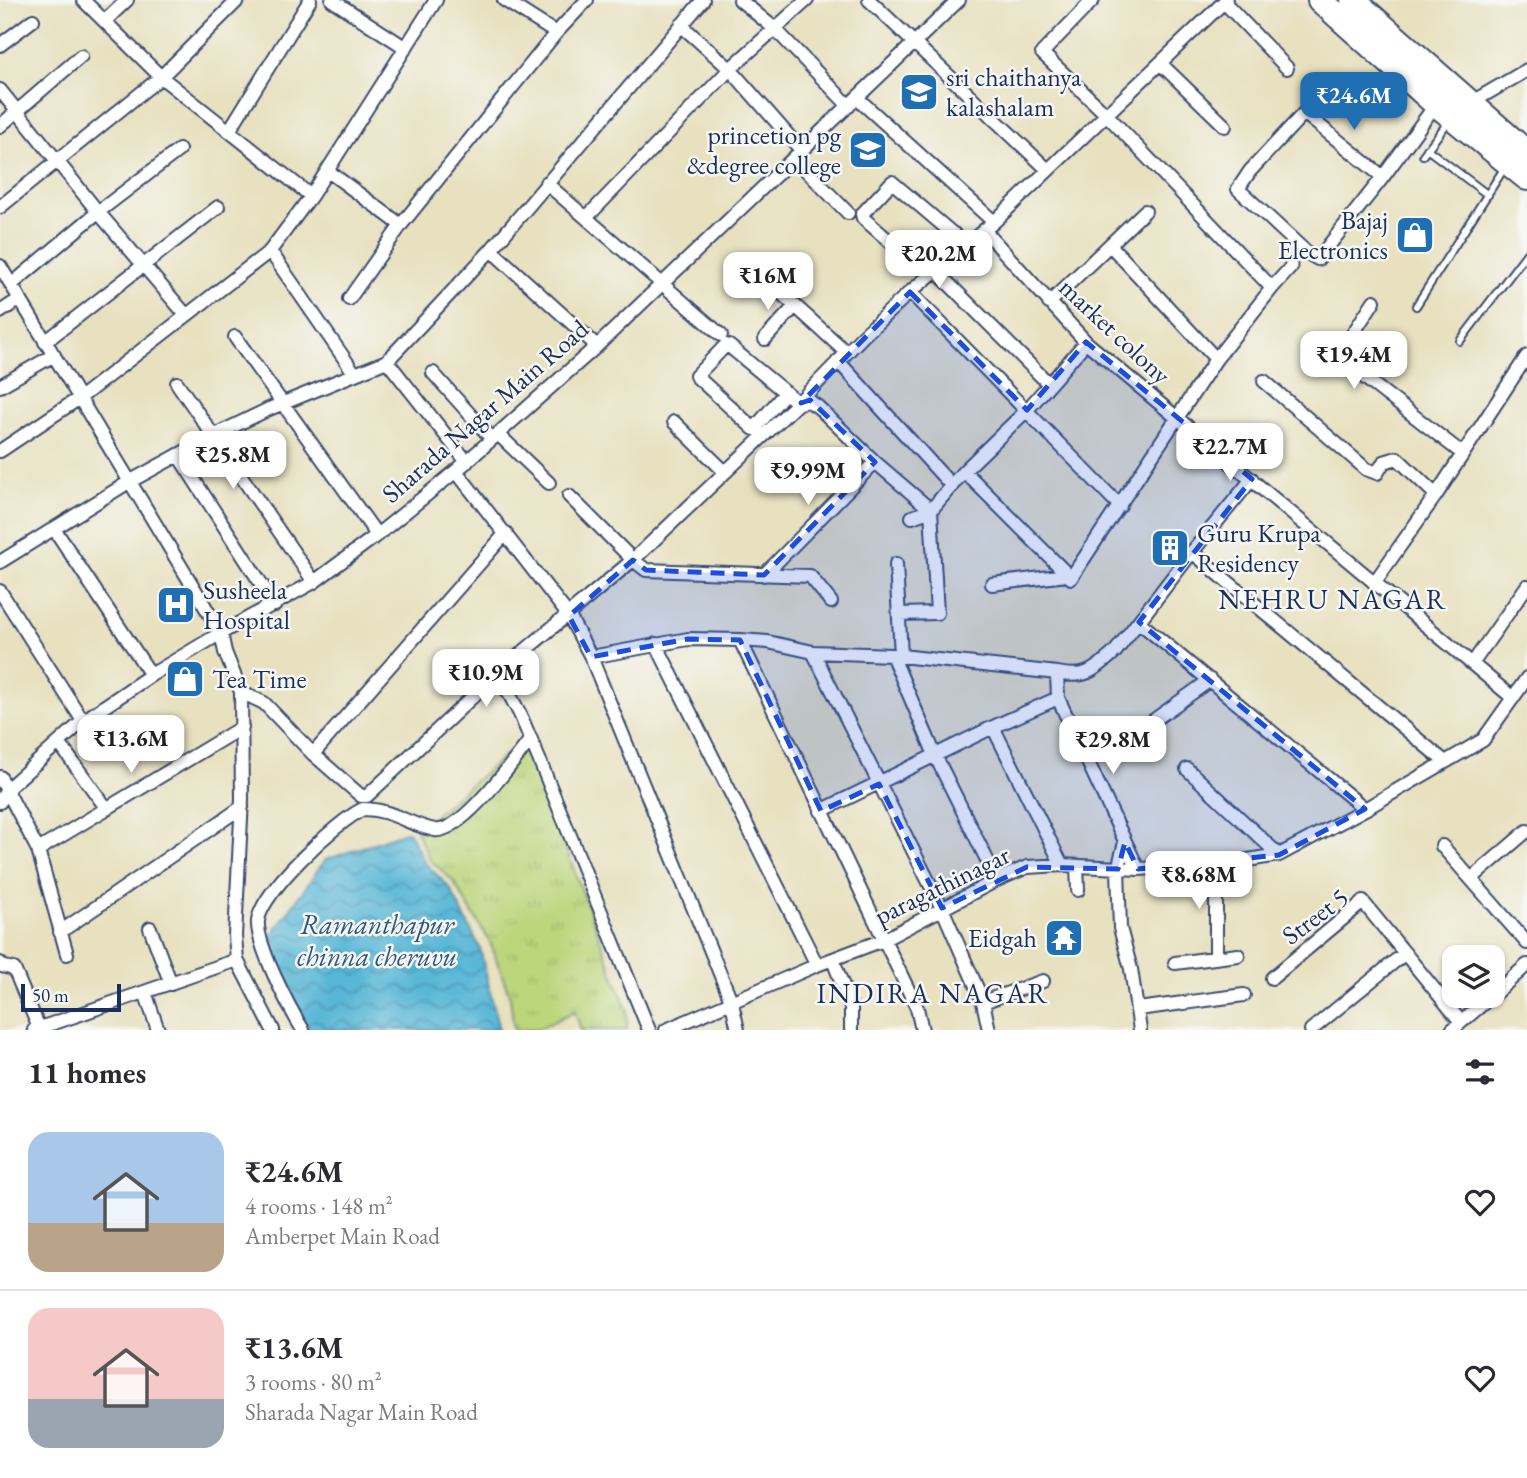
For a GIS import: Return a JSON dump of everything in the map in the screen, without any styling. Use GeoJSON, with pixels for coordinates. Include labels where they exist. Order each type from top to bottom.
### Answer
{"type":"FeatureCollection","features":[{"type":"Feature","properties":{"kind":"highway"},"geometry":{"type":"LineString","coordinates":[[1320,0],[1521,165]]}},
{"type":"Feature","properties":{"kind":"highway"},"geometry":{"type":"LineString","coordinates":[[1353,0],[1453,108]]}},
{"type":"Feature","properties":{"kind":"street"},"geometry":{"type":"LineString","coordinates":[[83,0],[161,76],[311,196]]}},
{"type":"Feature","properties":{"kind":"street"},"geometry":{"type":"LineString","coordinates":[[106,20],[127,0]]}},
{"type":"Feature","properties":{"kind":"street"},"geometry":{"type":"LineString","coordinates":[[0,207],[161,76],[238,0]]}},
{"type":"Feature","properties":{"kind":"street"},"geometry":{"type":"LineString","coordinates":[[229,131],[310,0]]}},
{"type":"Feature","properties":{"kind":"street"},"geometry":{"type":"LineString","coordinates":[[332,0],[406,48]]}},
{"type":"Feature","properties":{"kind":"street"},"geometry":{"type":"LineString","coordinates":[[0,451],[81,397],[270,251],[311,196],[436,0]]}},
{"type":"Feature","properties":{"kind":"street"},"geometry":{"type":"LineString","coordinates":[[504,0],[556,33]]}},
{"type":"Feature","properties":{"kind":"street"},"geometry":{"type":"LineString","coordinates":[[349,299],[401,225],[556,33],[587,0]]}},
{"type":"Feature","properties":{"kind":"street"},"geometry":{"type":"LineString","coordinates":[[0,562],[130,482],[215,435],[387,360],[491,250],[703,0]]}},
{"type":"Feature","properties":{"kind":"street","name":"market colony"},"geometry":{"type":"LineString","coordinates":[[740,0],[989,226],[1049,303],[1086,342],[1513,698]]}},
{"type":"Feature","properties":{"kind":"street"},"geometry":{"type":"LineString","coordinates":[[587,217],[730,69],[807,0]]}},
{"type":"Feature","properties":{"kind":"street"},"geometry":{"type":"LineString","coordinates":[[869,0],[1048,170]]}},
{"type":"Feature","properties":{"kind":"street","name":"Sharada Nagar Main Road"},"geometry":{"type":"LineString","coordinates":[[0,802],[7,789],[83,721],[151,675],[314,582],[467,462],[662,284],[959,0]]}},
{"type":"Feature","properties":{"kind":"street"},"geometry":{"type":"LineString","coordinates":[[1093,0],[1042,53],[1106,114],[1272,288]]}},
{"type":"Feature","properties":{"kind":"street"},"geometry":{"type":"LineString","coordinates":[[241,692],[264,704],[337,776],[360,796],[367,796],[498,673],[633,560],[798,403],[842,356],[910,292],[989,226],[1225,1],[1287,68]]}},
{"type":"Feature","properties":{"kind":"street"},"geometry":{"type":"LineString","coordinates":[[0,45],[33,20]]}},
{"type":"Feature","properties":{"kind":"street"},"geometry":{"type":"LineString","coordinates":[[681,25],[730,69],[848,213]]}},
{"type":"Feature","properties":{"kind":"street"},"geometry":{"type":"LineString","coordinates":[[0,126],[82,56]]}},
{"type":"Feature","properties":{"kind":"street"},"geometry":{"type":"LineString","coordinates":[[1160,63],[1225,126]]}},
{"type":"Feature","properties":{"kind":"street"},"geometry":{"type":"LineString","coordinates":[[1383,177],[1304,113],[1250,171],[1238,189],[1306,252],[1318,259],[1383,177],[1453,108],[1527,70]]}},
{"type":"Feature","properties":{"kind":"street"},"geometry":{"type":"LineString","coordinates":[[0,90],[98,212],[186,315]]}},
{"type":"Feature","properties":{"kind":"street"},"geometry":{"type":"LineString","coordinates":[[11,285],[98,212],[179,150]]}},
{"type":"Feature","properties":{"kind":"street"},"geometry":{"type":"LineString","coordinates":[[328,170],[401,225]]}},
{"type":"Feature","properties":{"kind":"street"},"geometry":{"type":"LineString","coordinates":[[546,183],[721,335]]}},
{"type":"Feature","properties":{"kind":"street"},"geometry":{"type":"LineString","coordinates":[[954,234],[924,267],[920,268],[863,218],[862,214],[892,183],[954,234],[966,245]]}},
{"type":"Feature","properties":{"kind":"street"},"geometry":{"type":"LineString","coordinates":[[45,342],[218,207]]}},
{"type":"Feature","properties":{"kind":"street"},"geometry":{"type":"LineString","coordinates":[[1049,303],[1145,211]]}},
{"type":"Feature","properties":{"kind":"street"},"geometry":{"type":"LineString","coordinates":[[1111,246],[1216,359]]}},
{"type":"Feature","properties":{"kind":"street"},"geometry":{"type":"LineString","coordinates":[[491,250],[597,345]]}},
{"type":"Feature","properties":{"kind":"street"},"geometry":{"type":"LineString","coordinates":[[270,251],[355,374]]}},
{"type":"Feature","properties":{"kind":"street"},"geometry":{"type":"LineString","coordinates":[[0,265],[221,633],[225,652],[241,692],[242,807],[235,936],[237,960],[272,1030]]}},
{"type":"Feature","properties":{"kind":"street"},"geometry":{"type":"LineString","coordinates":[[964,471],[1071,578],[1216,359],[1291,267]]}},
{"type":"Feature","properties":{"kind":"street"},"geometry":{"type":"LineString","coordinates":[[936,271],[1049,384]]}},
{"type":"Feature","properties":{"kind":"street"},"geometry":{"type":"LineString","coordinates":[[771,284],[842,356],[952,486]]}},
{"type":"Feature","properties":{"kind":"street"},"geometry":{"type":"LineString","coordinates":[[910,292],[1120,506]]}},
{"type":"Feature","properties":{"kind":"street"},"geometry":{"type":"LineString","coordinates":[[0,312],[20,299]]}},
{"type":"Feature","properties":{"kind":"street"},"geometry":{"type":"LineString","coordinates":[[1374,301],[1338,357],[1463,454]]}},
{"type":"Feature","properties":{"kind":"street"},"geometry":{"type":"LineString","coordinates":[[765,339],[795,306]]}},
{"type":"Feature","properties":{"kind":"street"},"geometry":{"type":"LineString","coordinates":[[235,337],[377,535]]}},
{"type":"Feature","properties":{"kind":"street"},"geometry":{"type":"LineString","coordinates":[[912,517],[931,510],[964,471],[1027,410],[1086,342]]}},
{"type":"Feature","properties":{"kind":"street"},"geometry":{"type":"LineString","coordinates":[[785,393],[754,429],[696,376],[726,345],[732,348],[798,403],[811,401],[875,462],[931,510],[937,614],[899,614]]}},
{"type":"Feature","properties":{"kind":"street"},"geometry":{"type":"LineString","coordinates":[[0,386],[54,355]]}},
{"type":"Feature","properties":{"kind":"street"},"geometry":{"type":"LineString","coordinates":[[1374,583],[1436,495],[1527,356]]}},
{"type":"Feature","properties":{"kind":"street"},"geometry":{"type":"LineString","coordinates":[[387,360],[467,462]]}},
{"type":"Feature","properties":{"kind":"street"},"geometry":{"type":"LineString","coordinates":[[433,373],[495,437],[549,482]]}},
{"type":"Feature","properties":{"kind":"street"},"geometry":{"type":"LineString","coordinates":[[1265,381],[1366,469],[1377,473],[1384,462],[1397,458],[1436,495]]}},
{"type":"Feature","properties":{"kind":"street"},"geometry":{"type":"LineString","coordinates":[[177,383],[314,582]]}},
{"type":"Feature","properties":{"kind":"street"},"geometry":{"type":"LineString","coordinates":[[674,422],[725,472]]}},
{"type":"Feature","properties":{"kind":"street"},"geometry":{"type":"LineString","coordinates":[[178,455],[275,605]]}},
{"type":"Feature","properties":{"kind":"street"},"geometry":{"type":"LineString","coordinates":[[764,575],[875,462]]}},
{"type":"Feature","properties":{"kind":"street"},"geometry":{"type":"LineString","coordinates":[[456,471],[569,616],[592,657],[732,1003],[738,1030]]}},
{"type":"Feature","properties":{"kind":"street"},"geometry":{"type":"LineString","coordinates":[[821,811],[993,727],[1058,685],[1100,666],[1115,652],[1252,479]]}},
{"type":"Feature","properties":{"kind":"street"},"geometry":{"type":"LineString","coordinates":[[569,496],[646,570],[810,576],[831,602]]}},
{"type":"Feature","properties":{"kind":"street"},"geometry":{"type":"LineString","coordinates":[[55,530],[151,675]]}},
{"type":"Feature","properties":{"kind":"street"},"geometry":{"type":"LineString","coordinates":[[313,754],[506,533]]}},
{"type":"Feature","properties":{"kind":"street"},"geometry":{"type":"LineString","coordinates":[[1192,552],[1444,761]]}},
{"type":"Feature","properties":{"kind":"street"},"geometry":{"type":"LineString","coordinates":[[896,565],[899,614],[896,656],[935,755],[997,880]]}},
{"type":"Feature","properties":{"kind":"street"},"geometry":{"type":"LineString","coordinates":[[992,584],[1067,575]]}},
{"type":"Feature","properties":{"kind":"street"},"geometry":{"type":"LineString","coordinates":[[1472,664],[1527,586]]}},
{"type":"Feature","properties":{"kind":"street"},"geometry":{"type":"LineString","coordinates":[[0,591],[83,721]]}},
{"type":"Feature","properties":{"kind":"street"},"geometry":{"type":"LineString","coordinates":[[0,619],[13,611]]}},
{"type":"Feature","properties":{"kind":"street"},"geometry":{"type":"LineString","coordinates":[[1139,622],[1365,809]]}},
{"type":"Feature","properties":{"kind":"street"},"geometry":{"type":"LineString","coordinates":[[592,657],[688,639],[740,640],[768,642],[813,652],[896,656],[1058,685]]}},
{"type":"Feature","properties":{"kind":"street"},"geometry":{"type":"LineString","coordinates":[[740,640],[917,1008],[922,1030]]}},
{"type":"Feature","properties":{"kind":"street"},"geometry":{"type":"LineString","coordinates":[[656,644],[817,965]]}},
{"type":"Feature","properties":{"kind":"street"},"geometry":{"type":"LineString","coordinates":[[813,652],[942,908],[983,1002],[989,1030]]}},
{"type":"Feature","properties":{"kind":"street"},"geometry":{"type":"LineString","coordinates":[[498,673],[531,739],[649,1030]]}},
{"type":"Feature","properties":{"kind":"street","name":"paragathinagar"},"geometry":{"type":"LineString","coordinates":[[666,1030],[817,965],[883,940],[1027,867],[1062,865],[1138,869],[1216,865],[1279,855],[1365,809],[1483,740],[1527,678]]}},
{"type":"Feature","properties":{"kind":"street"},"geometry":{"type":"LineString","coordinates":[[1143,728],[1210,680]]}},
{"type":"Feature","properties":{"kind":"street"},"geometry":{"type":"LineString","coordinates":[[1058,685],[1138,869]]}},
{"type":"Feature","properties":{"kind":"street"},"geometry":{"type":"LineString","coordinates":[[38,850],[242,727]]}},
{"type":"Feature","properties":{"kind":"street"},"geometry":{"type":"LineString","coordinates":[[993,727],[1062,865]]}},
{"type":"Feature","properties":{"kind":"street"},"geometry":{"type":"LineString","coordinates":[[303,1030],[283,997],[258,923],[261,912],[274,893],[331,830],[363,809],[400,816],[434,830],[446,828],[469,812],[531,739]]}},
{"type":"Feature","properties":{"kind":"street"},"geometry":{"type":"LineString","coordinates":[[59,743],[107,809]]}},
{"type":"Feature","properties":{"kind":"street"},"geometry":{"type":"LineString","coordinates":[[1187,769],[1279,855]]}},
{"type":"Feature","properties":{"kind":"street"},"geometry":{"type":"LineString","coordinates":[[0,777],[38,850],[67,954]]}},
{"type":"Feature","properties":{"kind":"street"},"geometry":{"type":"LineString","coordinates":[[60,933],[242,807]]}},
{"type":"Feature","properties":{"kind":"street"},"geometry":{"type":"LineString","coordinates":[[1471,879],[1527,831]]}},
{"type":"Feature","properties":{"kind":"street"},"geometry":{"type":"LineString","coordinates":[[1125,842],[1118,869],[1120,928],[1132,970],[1140,1030]]}},
{"type":"Feature","properties":{"kind":"street"},"geometry":{"type":"LineString","coordinates":[[1442,846],[1527,943]]}},
{"type":"Feature","properties":{"kind":"street"},"geometry":{"type":"LineString","coordinates":[[1216,865],[1216,957]]}},
{"type":"Feature","properties":{"kind":"street"},"geometry":{"type":"LineString","coordinates":[[1077,866],[1078,890]]}},
{"type":"Feature","properties":{"kind":"street","name":"Street 5"},"geometry":{"type":"LineString","coordinates":[[1272,978],[1363,902],[1405,953],[1457,1026]]}},
{"type":"Feature","properties":{"kind":"street"},"geometry":{"type":"LineString","coordinates":[[150,928],[171,984]]}},
{"type":"Feature","properties":{"kind":"street"},"geometry":{"type":"LineString","coordinates":[[1311,1030],[1405,953]]}},
{"type":"Feature","properties":{"kind":"street"},"geometry":{"type":"LineString","coordinates":[[1175,963],[1238,955]]}},
{"type":"Feature","properties":{"kind":"street"},"geometry":{"type":"LineString","coordinates":[[0,962],[1,966],[14,969],[36,1029],[63,1025],[145,992],[237,960]]}},
{"type":"Feature","properties":{"kind":"street"},"geometry":{"type":"LineString","coordinates":[[833,960],[851,1007],[851,1030]]}},
{"type":"Feature","properties":{"kind":"street"},"geometry":{"type":"LineString","coordinates":[[1505,984],[1527,965]]}},
{"type":"Feature","properties":{"kind":"street"},"geometry":{"type":"LineString","coordinates":[[983,1002],[1043,981]]}},
{"type":"Feature","properties":{"kind":"street"},"geometry":{"type":"LineString","coordinates":[[145,992],[158,1030]]}},
{"type":"Feature","properties":{"kind":"street"},"geometry":{"type":"LineString","coordinates":[[1138,1009],[1244,995]]}},
{"type":"Feature","properties":{"kind":"street"},"geometry":{"type":"LineString","coordinates":[[1457,1026],[1477,1008]]}},
{"type":"Feature","properties":{"kind":"lane"},"geometry":{"type":"LineString","coordinates":[[1453,108],[1425,152],[1488,195]]}},
{"type":"Feature","properties":{"kind":"lane"},"geometry":{"type":"LineString","coordinates":[[1416,306],[1488,195],[1521,165]]}},
{"type":"Feature","properties":{"kind":"lane"},"geometry":{"type":"LineString","coordinates":[[1460,341],[1527,253]]}},
{"type":"Feature","properties":{"kind":"highlighted area"},"geometry":{"type":"Polygon","coordinates":[[[910,292],[1027,410],[1086,342],[1252,479],[1139,622],[1365,809],[1279,855],[1138,869],[1125,842],[1118,869],[1027,867],[942,908],[879,784],[821,811],[740,640],[688,639],[591,657],[569,616],[633,560],[646,570],[764,575],[875,462],[810,400],[801,403],[910,292]]]}},
{"type":"Feature","properties":{"kind":"green space"},"geometry":{"type":"Polygon","coordinates":[[[522,741],[627,1010],[625,1030],[581,1030],[575,1011],[536,1030],[514,1030],[510,997],[490,942],[453,881],[430,860],[416,831],[522,741]]]}},
{"type":"Feature","properties":{"kind":"water","name":"Ramanthapur chinna cheruvu"},"geometry":{"type":"Polygon","coordinates":[[[408,831],[426,864],[450,888],[480,948],[499,1030],[310,1030],[287,996],[271,936],[325,860],[408,831]]]}},
{"type":"Feature","properties":{"kind":"place","name":"sri chaithanya kalashalam"},"geometry":{"type":"Point","coordinates":[919,92]}},
{"type":"Feature","properties":{"kind":"place","name":"princetion pg &degree college"},"geometry":{"type":"Point","coordinates":[868,150]}},
{"type":"Feature","properties":{"kind":"place","name":"Bajaj Electronics"},"geometry":{"type":"Point","coordinates":[1415,235]}},
{"type":"Feature","properties":{"kind":"place","name":"Guru Krupa Residency"},"geometry":{"type":"Point","coordinates":[1170,548]}},
{"type":"Feature","properties":{"kind":"place","name":"Susheela Hospital"},"geometry":{"type":"Point","coordinates":[176,605]}},
{"type":"Feature","properties":{"kind":"place","name":"Tea Time"},"geometry":{"type":"Point","coordinates":[185,679]}},
{"type":"Feature","properties":{"kind":"place","name":"Eidgah"},"geometry":{"type":"Point","coordinates":[1064,938]}},
{"type":"Feature","properties":{"kind":"district","name":"NEHRU NAGAR"},"geometry":{"type":"Point","coordinates":[1333,599]}},
{"type":"Feature","properties":{"kind":"district","name":"INDIRA NAGAR"},"geometry":{"type":"Point","coordinates":[933,993]}}]}
